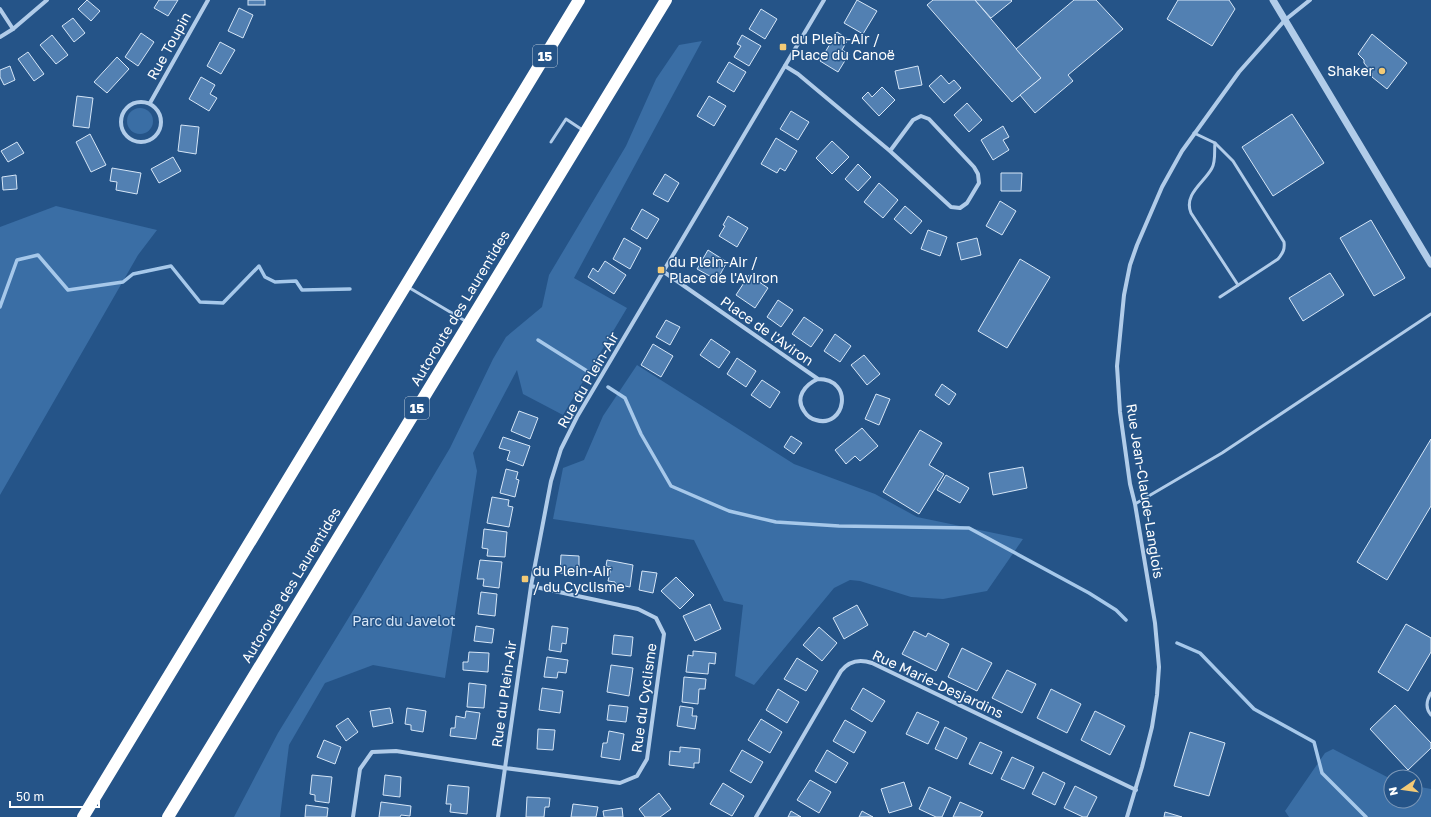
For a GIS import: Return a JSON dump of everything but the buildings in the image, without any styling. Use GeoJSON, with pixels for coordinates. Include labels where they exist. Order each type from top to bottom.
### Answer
{"type":"FeatureCollection","features":[{"type":"Feature","properties":{"kind":"highway","name":"15"},"geometry":{"type":"LineString","coordinates":[[83,817],[407,286],[579,0]]}},
{"type":"Feature","properties":{"kind":"highway","name":"Autoroute des Laurentides"},"geometry":{"type":"LineString","coordinates":[[168,817],[666,0]]}},
{"type":"Feature","properties":{"kind":"street"},"geometry":{"type":"LineString","coordinates":[[0,37],[13,29],[47,0]]}},
{"type":"Feature","properties":{"kind":"street","name":"Rue Toupin"},"geometry":{"type":"LineString","coordinates":[[150,103],[208,0]]}},
{"type":"Feature","properties":{"kind":"street","name":"Rue du Plein-Air"},"geometry":{"type":"LineString","coordinates":[[498,817],[531,586],[551,481],[561,449],[578,417],[824,0]]}},
{"type":"Feature","properties":{"kind":"street"},"geometry":{"type":"LineString","coordinates":[[1273,0],[1431,264]]}},
{"type":"Feature","properties":{"kind":"street","name":"Rue Jean-Claude-Langlois"},"geometry":{"type":"LineString","coordinates":[[1126,817],[1136,790],[1152,727],[1157,695],[1159,667],[1156,623],[1135,504],[1130,484],[1120,412],[1117,366],[1124,295],[1130,265],[1162,187],[1194,133],[1239,72],[1285,20],[1310,0]]}},
{"type":"Feature","properties":{"kind":"street"},"geometry":{"type":"LineString","coordinates":[[0,10],[13,29]]}},
{"type":"Feature","properties":{"kind":"street"},"geometry":{"type":"LineString","coordinates":[[785,66],[798,74],[890,151],[951,207],[960,208],[967,203],[979,182],[978,174],[974,167],[929,119],[921,116],[912,120],[890,151]]}},
{"type":"Feature","properties":{"kind":"street"},"geometry":{"type":"LineString","coordinates":[[143,101],[150,103],[159,112],[161,119],[157,134],[152,139],[146,141],[134,141],[124,132],[121,126],[121,116],[130,104],[143,101]]}},
{"type":"Feature","properties":{"kind":"street","name":"Place de l'Aviron"},"geometry":{"type":"LineString","coordinates":[[664,272],[818,380],[831,382],[837,386],[841,392],[841,407],[838,413],[826,421],[812,419],[802,408],[800,401],[801,394],[805,387],[810,382],[818,380]]}},
{"type":"Feature","properties":{"kind":"street","name":"Rue du Cyclisme"},"geometry":{"type":"LineString","coordinates":[[353,817],[360,768],[372,752],[396,751],[504,768],[620,783],[637,776],[647,760],[664,634],[656,618],[638,609],[531,586]]}},
{"type":"Feature","properties":{"kind":"street","name":"Rue Marie-Desjardins"},"geometry":{"type":"LineString","coordinates":[[756,817],[841,671],[852,662],[859,661],[872,663],[1136,790]]}},
{"type":"Feature","properties":{"kind":"lane"},"geometry":{"type":"LineString","coordinates":[[551,142],[566,119],[586,132]]}},
{"type":"Feature","properties":{"kind":"lane"},"geometry":{"type":"LineString","coordinates":[[1194,133],[1215,143],[1233,161],[1284,242],[1283,253],[1278,259],[1220,297]]}},
{"type":"Feature","properties":{"kind":"lane"},"geometry":{"type":"LineString","coordinates":[[1215,143],[1212,168],[1195,190],[1188,203],[1191,213],[1238,285]]}},
{"type":"Feature","properties":{"kind":"lane"},"geometry":{"type":"LineString","coordinates":[[407,286],[468,323]]}},
{"type":"Feature","properties":{"kind":"lane"},"geometry":{"type":"LineString","coordinates":[[1135,504],[1222,453],[1431,314]]}},
{"type":"Feature","properties":{"kind":"lane"},"geometry":{"type":"LineString","coordinates":[[1431,693],[1426,706],[1431,715]]}},
{"type":"Feature","properties":{"kind":"green space","name":"Parc du Javelot"},"geometry":{"type":"Polygon","coordinates":[[[702,41],[574,278],[627,308],[563,415],[523,394],[517,370],[473,453],[477,471],[445,678],[373,665],[325,683],[289,745],[280,817],[234,817],[278,733],[450,448],[493,359],[506,337],[542,307],[549,275],[626,146],[656,79],[679,45],[702,41]]]}},
{"type":"Feature","properties":{"kind":"green space"},"geometry":{"type":"Polygon","coordinates":[[[140,108],[149,112],[153,121],[149,130],[140,134],[131,130],[127,121],[131,112],[140,108]]]}},
{"type":"Feature","properties":{"kind":"green space"},"geometry":{"type":"Polygon","coordinates":[[[56,206],[157,230],[138,255],[0,495],[0,227],[56,206]]]}},
{"type":"Feature","properties":{"kind":"green space"},"geometry":{"type":"Polygon","coordinates":[[[637,365],[794,464],[875,494],[917,517],[1023,539],[987,591],[943,599],[911,597],[860,581],[850,580],[834,588],[754,685],[735,676],[743,605],[724,601],[694,540],[553,519],[563,468],[584,460],[603,416],[637,365]]]}},
{"type":"Feature","properties":{"kind":"green space"},"geometry":{"type":"Polygon","coordinates":[[[1333,749],[1383,775],[1383,809],[1423,809],[1423,788],[1431,789],[1431,817],[1289,817],[1285,811],[1325,753],[1333,749]]]}},
{"type":"Feature","properties":{"kind":"waterway"},"geometry":{"type":"LineString","coordinates":[[0,307],[17,260],[38,255],[68,290],[123,282],[133,274],[171,266],[200,302],[223,303],[259,266],[265,277],[275,282],[296,281],[302,290],[350,289]]}},
{"type":"Feature","properties":{"kind":"waterway"},"geometry":{"type":"LineString","coordinates":[[538,340],[587,371]]}},
{"type":"Feature","properties":{"kind":"waterway"},"geometry":{"type":"LineString","coordinates":[[608,387],[625,398],[641,434],[671,486],[729,511],[776,522],[839,526],[969,528],[1089,593],[1116,610],[1126,620]]}},
{"type":"Feature","properties":{"kind":"waterway"},"geometry":{"type":"LineString","coordinates":[[1177,643],[1200,653],[1254,709],[1314,742],[1322,773],[1366,817]]}},
{"type":"Feature","properties":{"kind":"place","name":"du Plein-Air / Place du Canoë"},"geometry":{"type":"Point","coordinates":[783,47]}},
{"type":"Feature","properties":{"kind":"place","name":"Shaker"},"geometry":{"type":"Point","coordinates":[1382,71]}},
{"type":"Feature","properties":{"kind":"place","name":"du Plein-Air / Place de l'Aviron"},"geometry":{"type":"Point","coordinates":[661,270]}},
{"type":"Feature","properties":{"kind":"place","name":"du Plein-Air / du Cyclisme"},"geometry":{"type":"Point","coordinates":[525,579]}}]}
